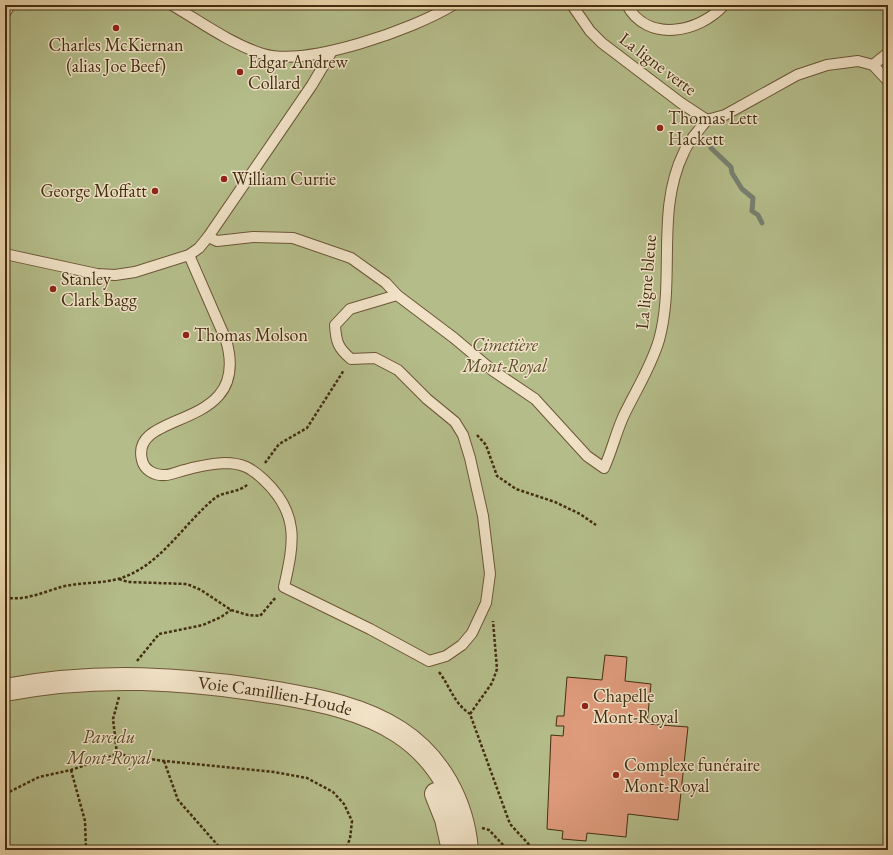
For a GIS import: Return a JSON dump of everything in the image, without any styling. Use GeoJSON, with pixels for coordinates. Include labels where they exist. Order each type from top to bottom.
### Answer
{"type":"FeatureCollection","features":[{"type":"Feature","properties":{"kind":"street","name":"Voie Camillien-Houde"},"geometry":{"type":"LineString","coordinates":[[5,690],[62,681],[148,678],[223,684],[332,704],[379,720],[419,747],[438,768],[450,788],[464,821],[468,850]]}},
{"type":"Feature","properties":{"kind":"street","name":"Voie Camillien-Houde"},"geometry":{"type":"LineString","coordinates":[[5,698],[74,689],[122,687],[157,689],[251,702],[346,722],[377,736],[415,763],[433,787],[441,804],[449,828],[452,850]]}},
{"type":"Feature","properties":{"kind":"lane"},"geometry":{"type":"LineString","coordinates":[[5,12],[10,5]]}},
{"type":"Feature","properties":{"kind":"lane"},"geometry":{"type":"LineString","coordinates":[[172,5],[241,46],[265,55],[292,57],[332,51],[370,40],[407,27],[453,5]]}},
{"type":"Feature","properties":{"kind":"lane","name":"La ligne verte"},"geometry":{"type":"LineString","coordinates":[[572,5],[590,32],[602,43],[675,99],[706,120]]}},
{"type":"Feature","properties":{"kind":"lane"},"geometry":{"type":"LineString","coordinates":[[627,5],[631,13],[639,20],[652,26],[676,30],[687,29],[699,24],[708,19],[724,5]]}},
{"type":"Feature","properties":{"kind":"lane"},"geometry":{"type":"LineString","coordinates":[[5,254],[97,274],[115,275],[135,272],[189,255],[199,248],[208,237],[312,85],[332,51]]}},
{"type":"Feature","properties":{"kind":"lane"},"geometry":{"type":"LineString","coordinates":[[873,65],[888,53]]}},
{"type":"Feature","properties":{"kind":"lane"},"geometry":{"type":"LineString","coordinates":[[706,120],[725,115],[781,83],[812,70],[858,61],[873,65],[888,81]]}},
{"type":"Feature","properties":{"kind":"lane","name":"La ligne bleue"},"geometry":{"type":"LineString","coordinates":[[397,295],[454,338],[492,370],[535,399],[587,456],[604,468],[614,448],[617,433],[624,414],[644,379],[659,340],[664,311],[665,259],[672,185],[684,150],[706,120]]}},
{"type":"Feature","properties":{"kind":"lane"},"geometry":{"type":"LineString","coordinates":[[189,255],[230,351],[230,372],[222,392],[215,401],[203,410],[161,427],[150,435],[140,451],[142,461],[146,469],[156,474],[166,475],[200,466],[225,463],[246,465],[278,494],[285,507],[289,521],[291,552],[284,587],[370,629],[429,661],[446,656],[462,645],[472,633],[486,603],[490,574],[483,516],[463,435],[455,422],[398,370],[375,358],[352,359],[340,350],[336,337],[335,325],[350,310],[397,295],[386,282],[351,258],[310,242],[274,236],[217,241],[208,237]]}},
{"type":"Feature","properties":{"kind":"path"},"geometry":{"type":"LineString","coordinates":[[5,597],[22,597],[76,583],[118,579],[131,574],[161,553],[216,497],[243,489],[258,475],[268,457],[279,444],[307,428],[352,359]]}},
{"type":"Feature","properties":{"kind":"path"},"geometry":{"type":"LineString","coordinates":[[463,435],[476,433],[486,445],[497,476],[516,489],[555,502],[580,514],[596,525]]}},
{"type":"Feature","properties":{"kind":"path"},"geometry":{"type":"LineString","coordinates":[[118,579],[128,582],[187,584],[201,590],[231,610],[248,615],[260,616],[284,587]]}},
{"type":"Feature","properties":{"kind":"path"},"geometry":{"type":"LineString","coordinates":[[470,714],[492,683],[497,668],[492,616],[486,603]]}},
{"type":"Feature","properties":{"kind":"path"},"geometry":{"type":"LineString","coordinates":[[138,660],[159,634],[203,625],[221,617],[231,610]]}},
{"type":"Feature","properties":{"kind":"path"},"geometry":{"type":"LineString","coordinates":[[429,661],[447,682],[455,699],[462,708],[470,714],[510,824],[534,850]]}},
{"type":"Feature","properties":{"kind":"path"},"geometry":{"type":"LineString","coordinates":[[115,706],[113,720],[117,754]]}},
{"type":"Feature","properties":{"kind":"path"},"geometry":{"type":"LineString","coordinates":[[5,794],[39,777],[71,770],[117,754],[164,761],[274,772],[307,778],[333,792],[344,804],[352,821],[350,839],[345,850]]}},
{"type":"Feature","properties":{"kind":"path"},"geometry":{"type":"LineString","coordinates":[[164,761],[178,800],[222,850]]}},
{"type":"Feature","properties":{"kind":"path"},"geometry":{"type":"LineString","coordinates":[[71,770],[84,821],[86,850]]}},
{"type":"Feature","properties":{"kind":"path"},"geometry":{"type":"LineString","coordinates":[[464,821],[489,830],[506,850]]}},
{"type":"Feature","properties":{"kind":"green space","name":"Cimetière Mont-Royal"},"geometry":{"type":"Polygon","coordinates":[[[5,5],[888,5],[888,850],[5,850],[5,5]]]}},
{"type":"Feature","properties":{"kind":"building","name":"Complexe funéraire Mont-Royal"},"geometry":{"type":"Polygon","coordinates":[[[605,655],[627,657],[625,681],[651,684],[647,724],[688,727],[678,820],[628,814],[626,837],[587,833],[586,841],[562,839],[563,831],[547,829],[551,735],[563,736],[564,726],[556,726],[557,716],[564,716],[567,677],[602,680],[605,655]]]}},
{"type":"Feature","properties":{"kind":"waterway"},"geometry":{"type":"LineString","coordinates":[[711,148],[731,167],[732,173],[742,189],[753,198],[752,211],[758,215],[762,223]]}},
{"type":"Feature","properties":{"kind":"place","name":"Charles McKiernan (alias Joe Beef)"},"geometry":{"type":"Point","coordinates":[116,28]}},
{"type":"Feature","properties":{"kind":"place","name":"Edgar Andrew Collard"},"geometry":{"type":"Point","coordinates":[240,72]}},
{"type":"Feature","properties":{"kind":"place","name":"Thomas Lett Hackett"},"geometry":{"type":"Point","coordinates":[660,128]}},
{"type":"Feature","properties":{"kind":"place","name":"William Currie"},"geometry":{"type":"Point","coordinates":[224,179]}},
{"type":"Feature","properties":{"kind":"place","name":"George Moffatt"},"geometry":{"type":"Point","coordinates":[155,191]}},
{"type":"Feature","properties":{"kind":"place","name":"Stanley Clark Bagg"},"geometry":{"type":"Point","coordinates":[53,289]}},
{"type":"Feature","properties":{"kind":"place","name":"Thomas Molson"},"geometry":{"type":"Point","coordinates":[186,335]}},
{"type":"Feature","properties":{"kind":"place","name":"Chapelle Mont-Royal"},"geometry":{"type":"Point","coordinates":[585,706]}},
{"type":"Feature","properties":{"kind":"place","name":"Complexe funéraire Mont-Royal"},"geometry":{"type":"Point","coordinates":[616,775]}},
{"type":"Feature","properties":{"kind":"park label","name":"Parc du Mont-Royal"},"geometry":{"type":"Point","coordinates":[109,747]}}]}
